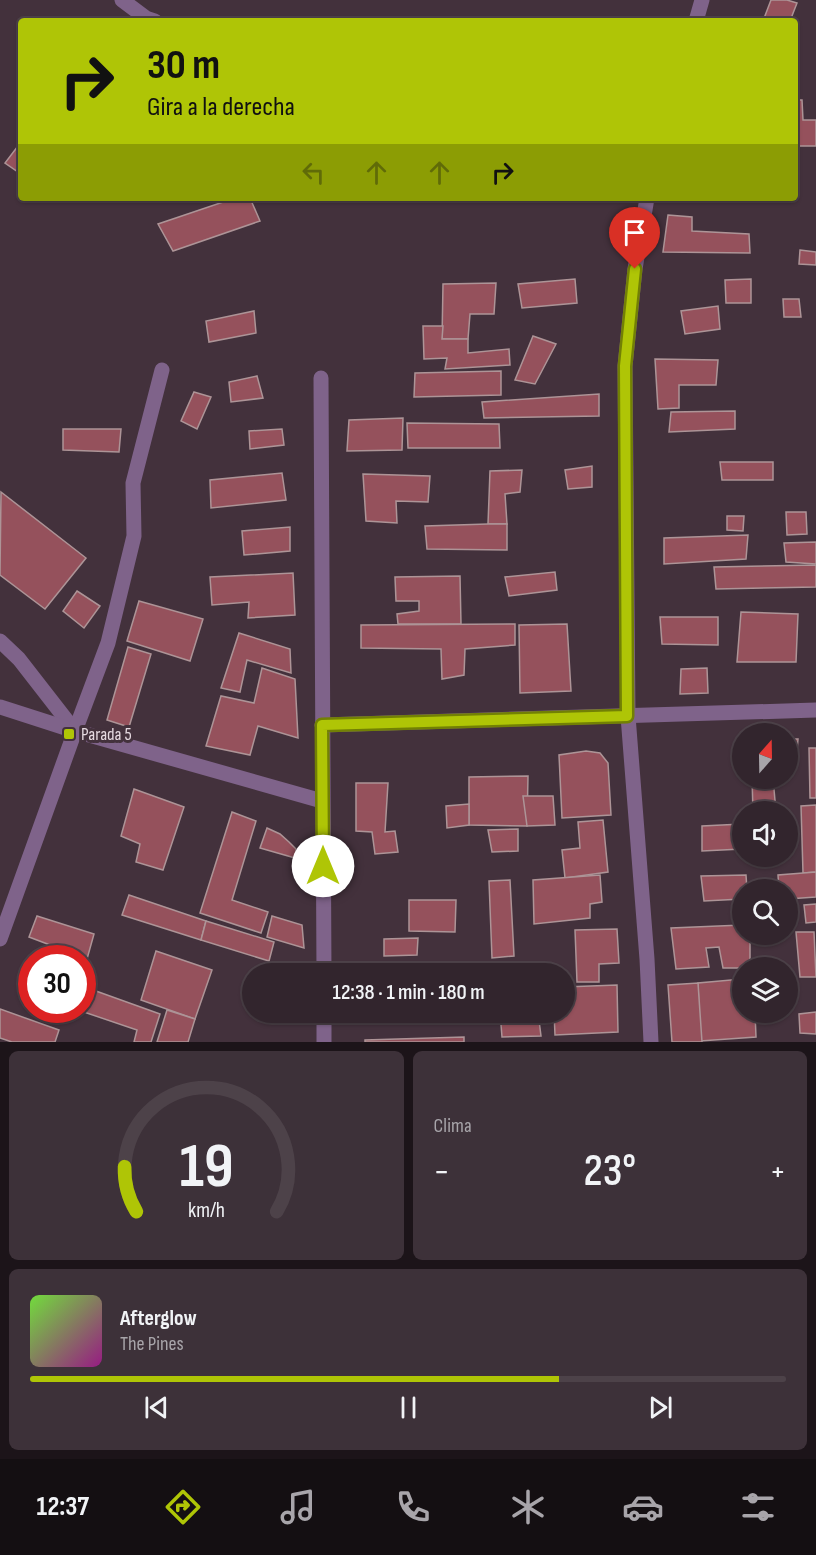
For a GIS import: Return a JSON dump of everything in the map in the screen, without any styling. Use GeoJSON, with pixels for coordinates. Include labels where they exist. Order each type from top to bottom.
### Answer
{"type":"FeatureCollection","features":[{"type":"Feature","properties":{"kind":"street"},"geometry":{"type":"LineString","coordinates":[[122,0],[146,18]]}},
{"type":"Feature","properties":{"kind":"street"},"geometry":{"type":"LineString","coordinates":[[697,18],[702,0]]}},
{"type":"Feature","properties":{"kind":"street"},"geometry":{"type":"LineString","coordinates":[[646,201],[635,269],[625,366],[627,716],[647,959],[651,1042]]}},
{"type":"Feature","properties":{"kind":"street"},"geometry":{"type":"LineString","coordinates":[[0,939],[108,643],[134,536],[133,483],[162,370]]}},
{"type":"Feature","properties":{"kind":"street"},"geometry":{"type":"LineString","coordinates":[[321,378],[324,963]]}},
{"type":"Feature","properties":{"kind":"street"},"geometry":{"type":"LineString","coordinates":[[0,641],[19,659],[75,731]]}},
{"type":"Feature","properties":{"kind":"street"},"geometry":{"type":"LineString","coordinates":[[0,707],[75,731],[322,801]]}},
{"type":"Feature","properties":{"kind":"street"},"geometry":{"type":"LineString","coordinates":[[322,725],[816,710]]}},
{"type":"Feature","properties":{"kind":"street"},"geometry":{"type":"LineString","coordinates":[[324,1023],[324,1042]]}},
{"type":"Feature","properties":{"kind":"building"},"geometry":{"type":"Polygon","coordinates":[[[771,0],[787,0],[797,3],[791,18],[764,18],[771,0]]]}},
{"type":"Feature","properties":{"kind":"building"},"geometry":{"type":"Polygon","coordinates":[[[798,100],[802,100],[803,120],[816,120],[816,146],[798,146],[798,100]]]}},
{"type":"Feature","properties":{"kind":"building"},"geometry":{"type":"Polygon","coordinates":[[[18,146],[18,172],[5,163],[18,146]]]}},
{"type":"Feature","properties":{"kind":"building"},"geometry":{"type":"Polygon","coordinates":[[[226,201],[251,201],[260,221],[173,251],[158,224],[226,201]]]}},
{"type":"Feature","properties":{"kind":"building"},"geometry":{"type":"Polygon","coordinates":[[[668,215],[692,217],[692,231],[749,234],[750,253],[663,252],[668,215]]]}},
{"type":"Feature","properties":{"kind":"building"},"geometry":{"type":"Polygon","coordinates":[[[800,250],[816,252],[816,265],[799,264],[800,250]]]}},
{"type":"Feature","properties":{"kind":"building"},"geometry":{"type":"Polygon","coordinates":[[[575,279],[577,303],[522,308],[518,284],[575,279]]]}},
{"type":"Feature","properties":{"kind":"building"},"geometry":{"type":"Polygon","coordinates":[[[751,279],[751,303],[726,303],[725,280],[751,279]]]}},
{"type":"Feature","properties":{"kind":"building"},"geometry":{"type":"Polygon","coordinates":[[[496,283],[494,314],[470,314],[468,339],[442,339],[443,284],[496,283]]]}},
{"type":"Feature","properties":{"kind":"building"},"geometry":{"type":"Polygon","coordinates":[[[783,299],[799,299],[801,317],[784,317],[783,299]]]}},
{"type":"Feature","properties":{"kind":"building"},"geometry":{"type":"Polygon","coordinates":[[[718,306],[720,329],[685,334],[681,311],[718,306]]]}},
{"type":"Feature","properties":{"kind":"building"},"geometry":{"type":"Polygon","coordinates":[[[254,311],[256,333],[209,342],[206,321],[254,311]]]}},
{"type":"Feature","properties":{"kind":"building"},"geometry":{"type":"Polygon","coordinates":[[[423,326],[443,326],[442,339],[468,339],[468,353],[509,349],[510,365],[445,369],[447,358],[424,359],[423,326]]]}},
{"type":"Feature","properties":{"kind":"building"},"geometry":{"type":"Polygon","coordinates":[[[533,336],[556,344],[535,384],[515,380],[533,336]]]}},
{"type":"Feature","properties":{"kind":"building"},"geometry":{"type":"Polygon","coordinates":[[[655,359],[718,360],[716,385],[679,385],[679,408],[658,409],[655,359]]]}},
{"type":"Feature","properties":{"kind":"building"},"geometry":{"type":"Polygon","coordinates":[[[501,371],[501,395],[414,397],[415,373],[501,371]]]}},
{"type":"Feature","properties":{"kind":"building"},"geometry":{"type":"Polygon","coordinates":[[[257,376],[263,398],[231,402],[229,382],[257,376]]]}},
{"type":"Feature","properties":{"kind":"building"},"geometry":{"type":"Polygon","coordinates":[[[194,392],[211,397],[197,429],[181,421],[194,392]]]}},
{"type":"Feature","properties":{"kind":"building"},"geometry":{"type":"Polygon","coordinates":[[[599,394],[599,416],[484,418],[482,402],[599,394]]]}},
{"type":"Feature","properties":{"kind":"building"},"geometry":{"type":"Polygon","coordinates":[[[735,411],[735,429],[669,432],[671,412],[735,411]]]}},
{"type":"Feature","properties":{"kind":"building"},"geometry":{"type":"Polygon","coordinates":[[[403,418],[402,450],[347,451],[349,420],[403,418]]]}},
{"type":"Feature","properties":{"kind":"building"},"geometry":{"type":"Polygon","coordinates":[[[407,423],[499,424],[500,448],[408,448],[407,423]]]}},
{"type":"Feature","properties":{"kind":"building"},"geometry":{"type":"Polygon","coordinates":[[[63,429],[121,429],[119,452],[63,450],[63,429]]]}},
{"type":"Feature","properties":{"kind":"building"},"geometry":{"type":"Polygon","coordinates":[[[282,429],[284,445],[250,449],[249,431],[282,429]]]}},
{"type":"Feature","properties":{"kind":"building"},"geometry":{"type":"Polygon","coordinates":[[[720,462],[773,462],[773,480],[722,480],[720,462]]]}},
{"type":"Feature","properties":{"kind":"building"},"geometry":{"type":"Polygon","coordinates":[[[592,466],[592,487],[568,489],[565,470],[592,466]]]}},
{"type":"Feature","properties":{"kind":"building"},"geometry":{"type":"Polygon","coordinates":[[[522,470],[520,492],[505,494],[507,524],[488,524],[490,471],[522,470]]]}},
{"type":"Feature","properties":{"kind":"building"},"geometry":{"type":"Polygon","coordinates":[[[282,473],[286,500],[211,508],[210,480],[282,473]]]}},
{"type":"Feature","properties":{"kind":"building"},"geometry":{"type":"Polygon","coordinates":[[[363,474],[430,476],[428,502],[396,501],[397,523],[366,521],[363,474]]]}},
{"type":"Feature","properties":{"kind":"building"},"geometry":{"type":"Polygon","coordinates":[[[1,492],[86,558],[45,609],[0,575],[1,492]]]}},
{"type":"Feature","properties":{"kind":"building"},"geometry":{"type":"Polygon","coordinates":[[[786,512],[806,512],[807,534],[787,535],[786,512]]]}},
{"type":"Feature","properties":{"kind":"building"},"geometry":{"type":"Polygon","coordinates":[[[727,516],[744,516],[743,531],[727,530],[727,516]]]}},
{"type":"Feature","properties":{"kind":"building"},"geometry":{"type":"Polygon","coordinates":[[[507,524],[507,550],[427,549],[425,526],[507,524]]]}},
{"type":"Feature","properties":{"kind":"building"},"geometry":{"type":"Polygon","coordinates":[[[290,527],[290,551],[244,555],[242,531],[290,527]]]}},
{"type":"Feature","properties":{"kind":"building"},"geometry":{"type":"Polygon","coordinates":[[[748,535],[746,559],[664,564],[664,538],[748,535]]]}},
{"type":"Feature","properties":{"kind":"building"},"geometry":{"type":"Polygon","coordinates":[[[816,542],[816,564],[786,562],[784,543],[816,542]]]}},
{"type":"Feature","properties":{"kind":"building"},"geometry":{"type":"Polygon","coordinates":[[[816,565],[816,587],[716,589],[714,567],[816,565]]]}},
{"type":"Feature","properties":{"kind":"building"},"geometry":{"type":"Polygon","coordinates":[[[555,572],[557,590],[509,596],[505,577],[555,572]]]}},
{"type":"Feature","properties":{"kind":"building"},"geometry":{"type":"Polygon","coordinates":[[[293,573],[295,615],[248,618],[249,602],[212,605],[210,577],[293,573]]]}},
{"type":"Feature","properties":{"kind":"building"},"geometry":{"type":"Polygon","coordinates":[[[460,576],[461,624],[398,624],[397,614],[419,611],[419,601],[396,601],[395,577],[460,576]]]}},
{"type":"Feature","properties":{"kind":"building"},"geometry":{"type":"Polygon","coordinates":[[[77,591],[100,606],[84,628],[63,611],[77,591]]]}},
{"type":"Feature","properties":{"kind":"building"},"geometry":{"type":"Polygon","coordinates":[[[139,601],[203,619],[190,661],[127,641],[139,601]]]}},
{"type":"Feature","properties":{"kind":"building"},"geometry":{"type":"Polygon","coordinates":[[[741,612],[798,614],[796,662],[737,662],[741,612]]]}},
{"type":"Feature","properties":{"kind":"building"},"geometry":{"type":"Polygon","coordinates":[[[660,617],[718,617],[718,645],[662,644],[660,617]]]}},
{"type":"Feature","properties":{"kind":"building"},"geometry":{"type":"Polygon","coordinates":[[[515,624],[515,645],[465,649],[464,675],[442,679],[441,649],[361,648],[361,625],[515,624]]]}},
{"type":"Feature","properties":{"kind":"building"},"geometry":{"type":"Polygon","coordinates":[[[567,624],[571,691],[520,693],[519,625],[567,624]]]}},
{"type":"Feature","properties":{"kind":"building"},"geometry":{"type":"Polygon","coordinates":[[[239,633],[290,649],[291,673],[247,660],[240,692],[221,688],[239,633]]]}},
{"type":"Feature","properties":{"kind":"building"},"geometry":{"type":"Polygon","coordinates":[[[128,647],[151,654],[129,727],[107,720],[128,647]]]}},
{"type":"Feature","properties":{"kind":"building"},"geometry":{"type":"Polygon","coordinates":[[[262,668],[295,679],[298,738],[258,726],[250,755],[206,746],[221,696],[254,703],[262,668]]]}},
{"type":"Feature","properties":{"kind":"building"},"geometry":{"type":"Polygon","coordinates":[[[707,668],[708,693],[680,694],[681,669],[707,668]]]}},
{"type":"Feature","properties":{"kind":"building"},"geometry":{"type":"Polygon","coordinates":[[[809,748],[816,748],[816,798],[810,798],[809,748]]]}},
{"type":"Feature","properties":{"kind":"building"},"geometry":{"type":"Polygon","coordinates":[[[586,751],[600,753],[608,763],[611,815],[562,818],[559,755],[586,751]]]}},
{"type":"Feature","properties":{"kind":"building"},"geometry":{"type":"Polygon","coordinates":[[[528,776],[527,826],[469,825],[469,777],[528,776]]]}},
{"type":"Feature","properties":{"kind":"building"},"geometry":{"type":"Polygon","coordinates":[[[356,783],[388,783],[385,832],[395,831],[398,852],[375,854],[372,832],[356,831],[356,783]]]}},
{"type":"Feature","properties":{"kind":"building"},"geometry":{"type":"Polygon","coordinates":[[[134,789],[184,807],[163,870],[136,862],[140,844],[121,836],[134,789]]]}},
{"type":"Feature","properties":{"kind":"building"},"geometry":{"type":"Polygon","coordinates":[[[752,789],[774,789],[775,801],[753,801],[752,789]]]}},
{"type":"Feature","properties":{"kind":"building"},"geometry":{"type":"Polygon","coordinates":[[[523,796],[553,796],[555,825],[527,826],[523,796]]]}},
{"type":"Feature","properties":{"kind":"building"},"geometry":{"type":"Polygon","coordinates":[[[469,804],[469,825],[447,828],[446,806],[469,804]]]}},
{"type":"Feature","properties":{"kind":"building"},"geometry":{"type":"Polygon","coordinates":[[[816,805],[816,872],[803,873],[801,806],[816,805]]]}},
{"type":"Feature","properties":{"kind":"building"},"geometry":{"type":"Polygon","coordinates":[[[232,812],[256,821],[232,900],[268,912],[261,933],[200,913],[232,812]]]}},
{"type":"Feature","properties":{"kind":"building"},"geometry":{"type":"Polygon","coordinates":[[[603,820],[608,872],[565,878],[562,850],[580,848],[578,822],[603,820]]]}},
{"type":"Feature","properties":{"kind":"building"},"geometry":{"type":"Polygon","coordinates":[[[732,824],[732,850],[702,851],[702,826],[732,824]]]}},
{"type":"Feature","properties":{"kind":"building"},"geometry":{"type":"Polygon","coordinates":[[[267,828],[280,834],[296,849],[295,858],[260,848],[267,828]]]}},
{"type":"Feature","properties":{"kind":"building"},"geometry":{"type":"Polygon","coordinates":[[[518,829],[518,851],[492,852],[488,830],[518,829]]]}},
{"type":"Feature","properties":{"kind":"building"},"geometry":{"type":"Polygon","coordinates":[[[816,872],[816,897],[798,898],[798,879],[778,879],[778,875],[816,872]]]}},
{"type":"Feature","properties":{"kind":"building"},"geometry":{"type":"Polygon","coordinates":[[[600,875],[602,902],[590,904],[590,918],[534,924],[533,880],[600,875]]]}},
{"type":"Feature","properties":{"kind":"building"},"geometry":{"type":"Polygon","coordinates":[[[746,875],[746,879],[732,879],[732,900],[704,901],[701,876],[746,875]]]}},
{"type":"Feature","properties":{"kind":"building"},"geometry":{"type":"Polygon","coordinates":[[[510,880],[514,956],[492,958],[489,881],[510,880]]]}},
{"type":"Feature","properties":{"kind":"building"},"geometry":{"type":"Polygon","coordinates":[[[129,895],[206,921],[201,940],[122,915],[129,895]]]}},
{"type":"Feature","properties":{"kind":"building"},"geometry":{"type":"Polygon","coordinates":[[[409,900],[456,900],[455,932],[409,931],[409,900]]]}},
{"type":"Feature","properties":{"kind":"building"},"geometry":{"type":"Polygon","coordinates":[[[816,904],[816,922],[806,923],[804,905],[816,904]]]}},
{"type":"Feature","properties":{"kind":"building"},"geometry":{"type":"Polygon","coordinates":[[[37,916],[94,934],[91,945],[50,945],[29,937],[37,916]]]}},
{"type":"Feature","properties":{"kind":"building"},"geometry":{"type":"Polygon","coordinates":[[[272,916],[302,925],[304,948],[267,937],[272,916]]]}},
{"type":"Feature","properties":{"kind":"building"},"geometry":{"type":"Polygon","coordinates":[[[206,921],[274,942],[269,961],[201,940],[206,921]]]}},
{"type":"Feature","properties":{"kind":"building"},"geometry":{"type":"Polygon","coordinates":[[[732,925],[732,945],[750,945],[750,957],[732,957],[732,968],[723,968],[719,947],[706,948],[709,967],[676,969],[671,928],[732,925]]]}},
{"type":"Feature","properties":{"kind":"building"},"geometry":{"type":"Polygon","coordinates":[[[617,929],[619,963],[599,964],[599,982],[577,982],[575,930],[617,929]]]}},
{"type":"Feature","properties":{"kind":"building"},"geometry":{"type":"Polygon","coordinates":[[[798,932],[814,932],[816,977],[800,977],[798,932]]]}},
{"type":"Feature","properties":{"kind":"building"},"geometry":{"type":"Polygon","coordinates":[[[418,938],[417,955],[384,956],[384,939],[418,938]]]}},
{"type":"Feature","properties":{"kind":"building"},"geometry":{"type":"Polygon","coordinates":[[[156,951],[212,970],[195,1019],[141,1000],[156,951]]]}},
{"type":"Feature","properties":{"kind":"building"},"geometry":{"type":"Polygon","coordinates":[[[732,980],[732,1023],[755,1023],[756,1037],[700,1041],[698,983],[732,980]]]}},
{"type":"Feature","properties":{"kind":"building"},"geometry":{"type":"Polygon","coordinates":[[[698,983],[702,1042],[672,1042],[668,985],[698,983]]]}},
{"type":"Feature","properties":{"kind":"building"},"geometry":{"type":"Polygon","coordinates":[[[617,985],[618,1032],[555,1035],[554,1023],[575,1023],[575,987],[617,985]]]}},
{"type":"Feature","properties":{"kind":"building"},"geometry":{"type":"Polygon","coordinates":[[[96,991],[160,1014],[151,1042],[134,1042],[137,1030],[96,1016],[96,991]]]}},
{"type":"Feature","properties":{"kind":"building"},"geometry":{"type":"Polygon","coordinates":[[[0,1009],[18,1015],[18,1023],[39,1023],[59,1030],[55,1042],[12,1042],[0,1038],[0,1009]]]}},
{"type":"Feature","properties":{"kind":"building"},"geometry":{"type":"Polygon","coordinates":[[[167,1010],[195,1019],[188,1042],[157,1042],[167,1010]]]}},
{"type":"Feature","properties":{"kind":"building"},"geometry":{"type":"Polygon","coordinates":[[[816,1012],[816,1034],[800,1033],[799,1014],[816,1012]]]}},
{"type":"Feature","properties":{"kind":"building"},"geometry":{"type":"Polygon","coordinates":[[[501,1023],[539,1023],[541,1036],[502,1037],[501,1023]]]}},
{"type":"Feature","properties":{"kind":"building"},"geometry":{"type":"Polygon","coordinates":[[[464,1037],[464,1042],[365,1042],[365,1040],[464,1037]]]}},
{"type":"Feature","properties":{"kind":"place","name":"Parada 5"},"geometry":{"type":"Point","coordinates":[69,734]}},
{"type":"Feature","properties":{"kind":"route"},"geometry":{"type":"LineString","coordinates":[[323,866],[322,725],[627,716],[625,366],[635,269]]}}]}
